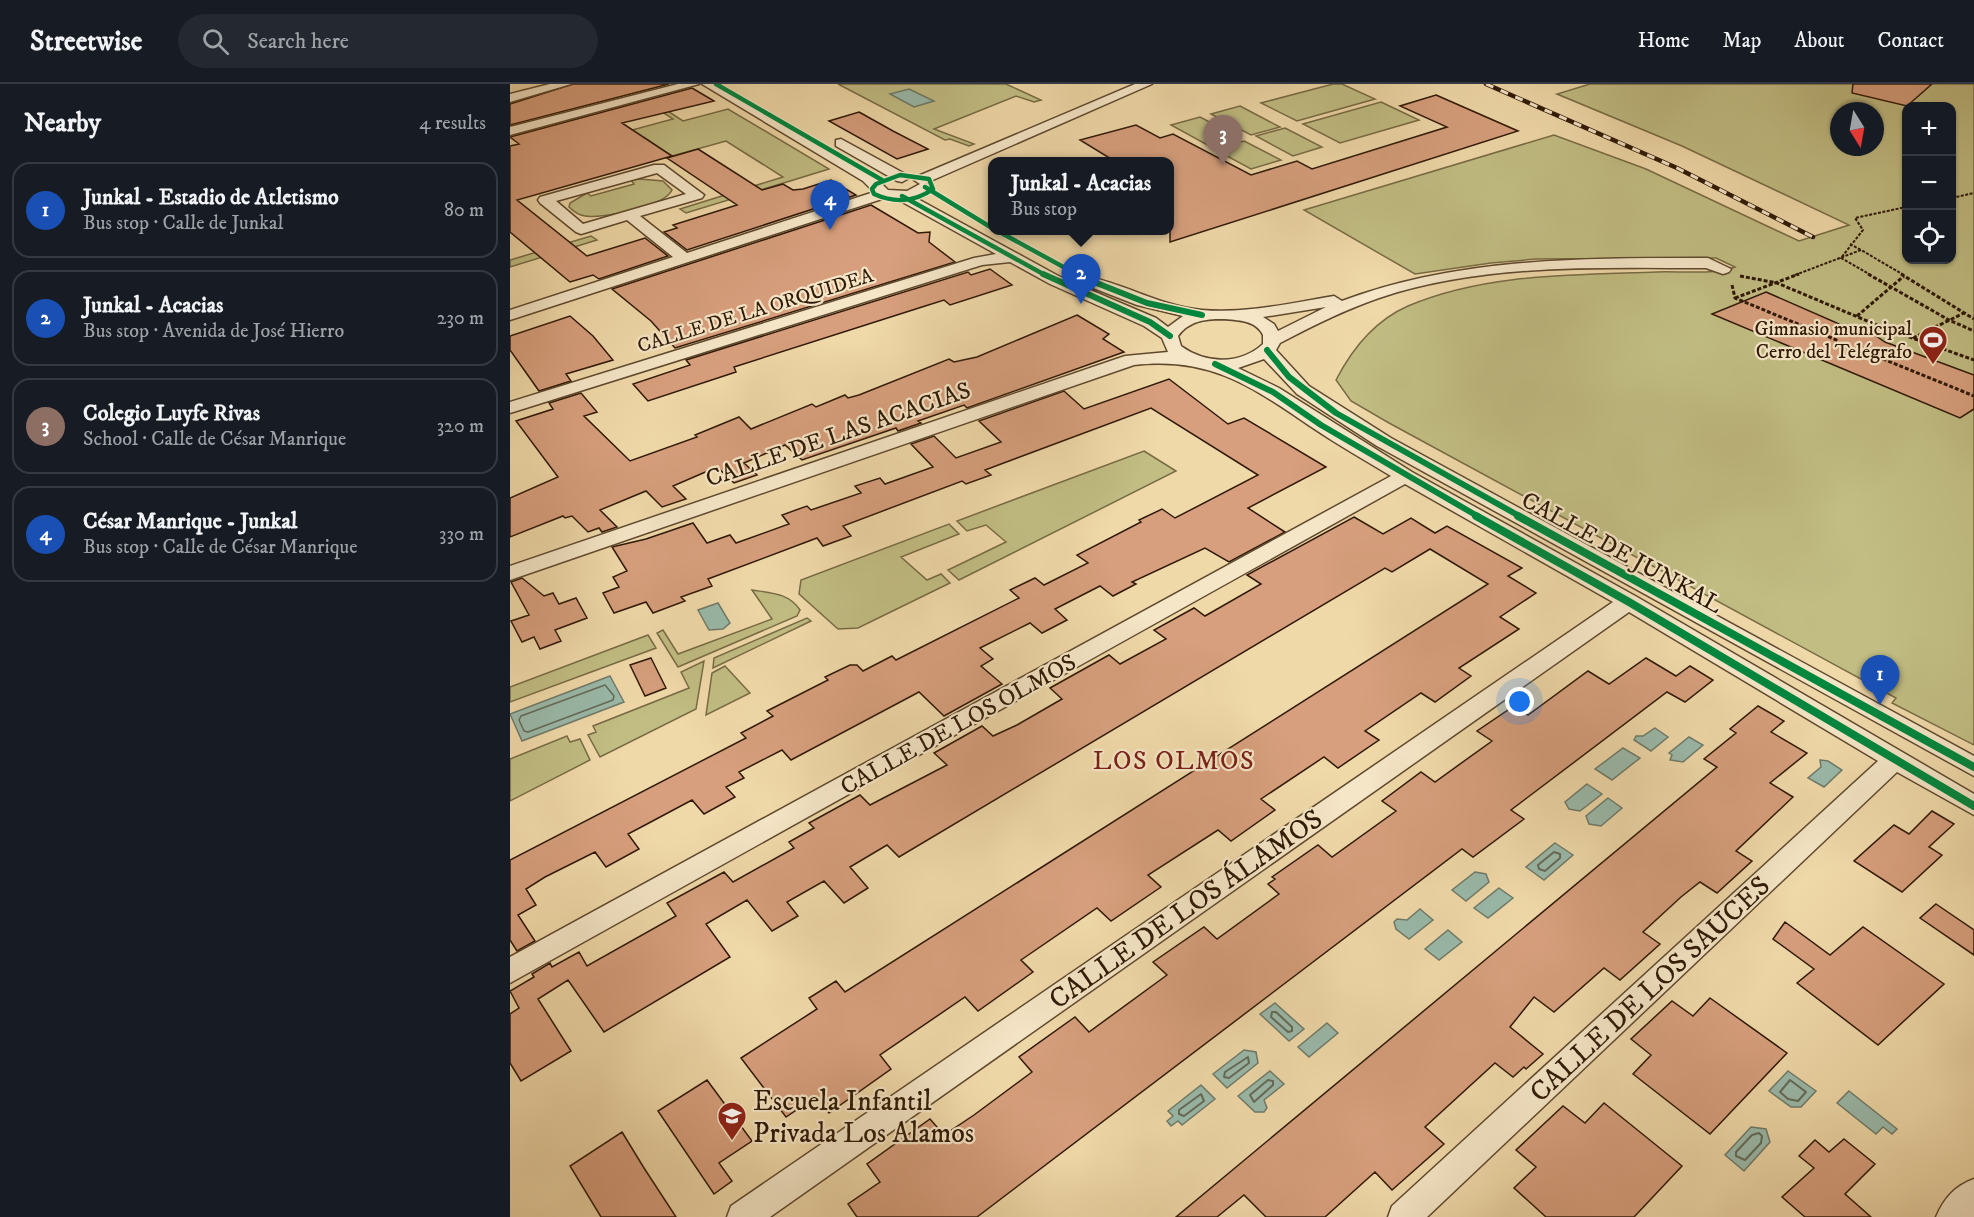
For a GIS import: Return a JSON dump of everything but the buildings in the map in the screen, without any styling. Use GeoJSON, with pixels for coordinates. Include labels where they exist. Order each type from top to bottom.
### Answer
{"type":"FeatureCollection","features":[{"type":"Feature","properties":{"kind":"street"},"geometry":{"type":"LineString","coordinates":[[510,98],[565,84]]}},
{"type":"Feature","properties":{"kind":"street"},"geometry":{"type":"LineString","coordinates":[[510,131],[693,84]]}},
{"type":"Feature","properties":{"kind":"street"},"geometry":{"type":"LineString","coordinates":[[708,84],[839,160],[882,190],[902,196],[1095,300],[1150,322],[1170,336],[1173,348],[1186,358]]}},
{"type":"Feature","properties":{"kind":"street"},"geometry":{"type":"LineString","coordinates":[[737,84],[902,178],[923,183],[988,226]]}},
{"type":"Feature","properties":{"kind":"street"},"geometry":{"type":"LineString","coordinates":[[902,196],[917,193],[923,183],[1146,84]]}},
{"type":"Feature","properties":{"kind":"street"},"geometry":{"type":"LineString","coordinates":[[1110,85],[1126,92]]}},
{"type":"Feature","properties":{"kind":"street"},"geometry":{"type":"LineString","coordinates":[[659,168],[698,195],[629,215],[581,229],[545,200],[659,168]]}},
{"type":"Feature","properties":{"kind":"street"},"geometry":{"type":"LineString","coordinates":[[510,315],[882,190],[889,180],[902,178]]}},
{"type":"Feature","properties":{"kind":"street"},"geometry":{"type":"LineString","coordinates":[[629,215],[684,258]]}},
{"type":"Feature","properties":{"kind":"street"},"geometry":{"type":"LineString","coordinates":[[1003,235],[1076,275],[1111,290],[1170,309],[1202,315],[1240,315],[1362,298]]}},
{"type":"Feature","properties":{"kind":"street","name":"CALLE DE LA ORQUIDEA"},"geometry":{"type":"LineString","coordinates":[[510,408],[980,261],[1013,257]]}},
{"type":"Feature","properties":{"kind":"street"},"geometry":{"type":"LineString","coordinates":[[1215,364],[1251,359],[1300,323],[1362,298],[1410,283],[1459,274],[1529,266],[1708,263],[1727,272]]}},
{"type":"Feature","properties":{"kind":"street"},"geometry":{"type":"LineString","coordinates":[[1170,336],[1177,326],[1202,315]]}},
{"type":"Feature","properties":{"kind":"street","name":"CALLE DE JUNKAL"},"geometry":{"type":"LineString","coordinates":[[1240,315],[1265,325],[1272,360],[1300,386],[1384,442],[1974,767]]}},
{"type":"Feature","properties":{"kind":"street","name":"CALLE DE LAS ACACIAS"},"geometry":{"type":"LineString","coordinates":[[510,573],[1131,360],[1157,357],[1186,358],[1215,364]]}},
{"type":"Feature","properties":{"kind":"street","name":"CALLE DE JUNKAL"},"geometry":{"type":"LineString","coordinates":[[1215,364],[1273,392],[1321,425],[1405,476],[1629,602],[1974,806]]}},
{"type":"Feature","properties":{"kind":"street","name":"CALLE DE LOS OLMOS"},"geometry":{"type":"LineString","coordinates":[[510,971],[1405,476]]}},
{"type":"Feature","properties":{"kind":"street","name":"CALLE DE LOS ÁLAMOS"},"geometry":{"type":"LineString","coordinates":[[743,1217],[1569,640],[1629,602]]}},
{"type":"Feature","properties":{"kind":"street","name":"CALLE DE LOS SAUCES"},"geometry":{"type":"LineString","coordinates":[[1404,1217],[1894,760]]}},
{"type":"Feature","properties":{"kind":"street"},"geometry":{"type":"LineString","coordinates":[[1957,1217],[1974,1198]]}},
{"type":"Feature","properties":{"kind":"path"},"geometry":{"type":"LineString","coordinates":[[1956,197],[1974,193]]}},
{"type":"Feature","properties":{"kind":"path"},"geometry":{"type":"LineString","coordinates":[[1841,258],[1863,230],[1855,218],[1902,208]]}},
{"type":"Feature","properties":{"kind":"path"},"geometry":{"type":"LineString","coordinates":[[1850,244],[1966,312],[1974,319]]}},
{"type":"Feature","properties":{"kind":"path"},"geometry":{"type":"LineString","coordinates":[[1735,298],[1861,250]]}},
{"type":"Feature","properties":{"kind":"path"},"geometry":{"type":"LineString","coordinates":[[1841,258],[1949,320],[1974,331]]}},
{"type":"Feature","properties":{"kind":"path"},"geometry":{"type":"LineString","coordinates":[[1735,298],[1727,272],[1777,283],[1884,328],[1974,360]]}},
{"type":"Feature","properties":{"kind":"path"},"geometry":{"type":"LineString","coordinates":[[1857,316],[1904,276]]}},
{"type":"Feature","properties":{"kind":"path"},"geometry":{"type":"LineString","coordinates":[[1735,298],[1839,340]]}},
{"type":"Feature","properties":{"kind":"path"},"geometry":{"type":"LineString","coordinates":[[1913,338],[1966,312]]}},
{"type":"Feature","properties":{"kind":"path"},"geometry":{"type":"LineString","coordinates":[[1873,334],[1884,328]]}},
{"type":"Feature","properties":{"kind":"path"},"geometry":{"type":"LineString","coordinates":[[1866,352],[1974,396]]}},
{"type":"Feature","properties":{"kind":"shaded area"},"geometry":{"type":"Polygon","coordinates":[[[838,84],[1006,84],[1041,100],[1034,102],[1016,96],[934,129],[974,144],[969,146],[950,139],[945,140],[838,84]]]}},
{"type":"Feature","properties":{"kind":"shaded area"},"geometry":{"type":"Polygon","coordinates":[[[1333,84],[1342,84],[1375,99],[1297,121],[1261,103],[1333,84]]]}},
{"type":"Feature","properties":{"kind":"shaded area"},"geometry":{"type":"Polygon","coordinates":[[[1590,84],[1974,84],[1974,745],[1892,703],[1896,698],[1389,423],[1351,401],[1336,380],[1357,347],[1375,327],[1396,312],[1438,295],[1468,287],[1531,278],[1563,275],[1708,272],[1735,267],[1716,258],[1536,259],[1415,274],[1304,210],[1554,135],[1646,169],[1799,241],[1849,225],[1682,146],[1557,94],[1590,84]]]}},
{"type":"Feature","properties":{"kind":"shaded area"},"geometry":{"type":"Polygon","coordinates":[[[652,101],[683,121],[728,109],[829,169],[686,213],[680,209],[783,177],[726,141],[672,156],[645,138],[510,163],[673,119],[647,102],[652,101]]]}},
{"type":"Feature","properties":{"kind":"shaded area"},"geometry":{"type":"Polygon","coordinates":[[[1381,102],[1419,120],[1340,143],[1303,124],[1381,102]]]}},
{"type":"Feature","properties":{"kind":"shaded area"},"geometry":{"type":"Polygon","coordinates":[[[1240,106],[1280,127],[1251,135],[1211,114],[1240,106]]]}},
{"type":"Feature","properties":{"kind":"shaded area"},"geometry":{"type":"Polygon","coordinates":[[[1200,117],[1240,138],[1211,147],[1171,125],[1200,117]]]}},
{"type":"Feature","properties":{"kind":"shaded area"},"geometry":{"type":"Polygon","coordinates":[[[1285,128],[1322,147],[1293,156],[1256,136],[1285,128]]]}},
{"type":"Feature","properties":{"kind":"shaded area"},"geometry":{"type":"Polygon","coordinates":[[[1244,141],[1281,160],[1251,169],[1214,149],[1244,141]]]}},
{"type":"Feature","properties":{"kind":"shaded area"},"geometry":{"type":"Polygon","coordinates":[[[631,180],[663,181],[672,190],[658,201],[618,213],[585,216],[569,207],[570,203],[587,193],[591,196],[634,184],[631,180]]]}},
{"type":"Feature","properties":{"kind":"shaded area"},"geometry":{"type":"Polygon","coordinates":[[[591,236],[597,240],[510,267],[510,260],[591,236]]]}},
{"type":"Feature","properties":{"kind":"shaded area"},"geometry":{"type":"Polygon","coordinates":[[[1144,451],[1176,471],[959,580],[948,570],[1006,542],[986,525],[967,531],[957,521],[1144,451]]]}},
{"type":"Feature","properties":{"kind":"shaded area"},"geometry":{"type":"Polygon","coordinates":[[[949,524],[959,534],[901,557],[927,580],[941,574],[950,583],[858,628],[838,629],[799,594],[801,580],[949,524]]]}},
{"type":"Feature","properties":{"kind":"shaded area"},"geometry":{"type":"Polygon","coordinates":[[[752,590],[785,597],[796,604],[800,610],[797,616],[678,667],[657,633],[663,630],[678,654],[772,619],[752,590]]]}},
{"type":"Feature","properties":{"kind":"shaded area"},"geometry":{"type":"Polygon","coordinates":[[[807,618],[811,621],[713,668],[714,658],[807,618]]]}},
{"type":"Feature","properties":{"kind":"shaded area"},"geometry":{"type":"Polygon","coordinates":[[[648,635],[656,648],[510,702],[510,687],[648,635]]]}},
{"type":"Feature","properties":{"kind":"shaded area"},"geometry":{"type":"Polygon","coordinates":[[[704,661],[696,709],[600,757],[588,735],[596,732],[593,726],[689,688],[681,672],[704,661]]]}},
{"type":"Feature","properties":{"kind":"shaded area"},"geometry":{"type":"Polygon","coordinates":[[[725,666],[750,693],[706,715],[712,673],[725,666]]]}},
{"type":"Feature","properties":{"kind":"shaded area"},"geometry":{"type":"Polygon","coordinates":[[[567,736],[570,742],[580,739],[590,760],[510,801],[510,759],[567,736]]]}},
{"type":"Feature","properties":{"kind":"water"},"geometry":{"type":"Polygon","coordinates":[[[909,89],[934,101],[914,107],[890,94],[909,89]]]}},
{"type":"Feature","properties":{"kind":"water"},"geometry":{"type":"Polygon","coordinates":[[[718,603],[730,623],[723,629],[709,630],[698,610],[718,603]]]}},
{"type":"Feature","properties":{"kind":"water"},"geometry":{"type":"Polygon","coordinates":[[[610,676],[624,702],[522,741],[510,714],[610,676]]]}},
{"type":"Feature","properties":{"kind":"water"},"geometry":{"type":"Polygon","coordinates":[[[1655,728],[1668,737],[1651,751],[1634,740],[1636,736],[1643,736],[1655,728]]]}},
{"type":"Feature","properties":{"kind":"water"},"geometry":{"type":"Polygon","coordinates":[[[1689,737],[1703,745],[1683,762],[1670,760],[1672,755],[1669,753],[1689,737]]]}},
{"type":"Feature","properties":{"kind":"water"},"geometry":{"type":"Polygon","coordinates":[[[1623,748],[1640,758],[1612,780],[1595,769],[1623,748]]]}},
{"type":"Feature","properties":{"kind":"water"},"geometry":{"type":"Polygon","coordinates":[[[1820,760],[1828,761],[1842,770],[1824,787],[1808,778],[1821,767],[1820,760]]]}},
{"type":"Feature","properties":{"kind":"water"},"geometry":{"type":"Polygon","coordinates":[[[1587,784],[1602,794],[1580,811],[1569,809],[1565,802],[1587,784]]]}},
{"type":"Feature","properties":{"kind":"water"},"geometry":{"type":"Polygon","coordinates":[[[1608,798],[1622,808],[1601,826],[1589,824],[1586,816],[1608,798]]]}},
{"type":"Feature","properties":{"kind":"water"},"geometry":{"type":"Polygon","coordinates":[[[1555,843],[1573,855],[1544,880],[1526,867],[1555,843]]]}},
{"type":"Feature","properties":{"kind":"water"},"geometry":{"type":"Polygon","coordinates":[[[1475,872],[1486,874],[1489,882],[1466,901],[1452,890],[1475,872]]]}},
{"type":"Feature","properties":{"kind":"water"},"geometry":{"type":"Polygon","coordinates":[[[1499,888],[1513,898],[1488,918],[1474,908],[1499,888]]]}},
{"type":"Feature","properties":{"kind":"water"},"geometry":{"type":"Polygon","coordinates":[[[1420,909],[1433,920],[1409,939],[1396,929],[1394,922],[1397,919],[1407,920],[1420,909]]]}},
{"type":"Feature","properties":{"kind":"water"},"geometry":{"type":"Polygon","coordinates":[[[1448,930],[1462,942],[1439,960],[1425,949],[1448,930]]]}},
{"type":"Feature","properties":{"kind":"water"},"geometry":{"type":"Polygon","coordinates":[[[1275,1003],[1304,1029],[1289,1041],[1260,1014],[1275,1003]]]}},
{"type":"Feature","properties":{"kind":"water"},"geometry":{"type":"Polygon","coordinates":[[[1327,1023],[1338,1033],[1309,1057],[1298,1047],[1327,1023]]]}},
{"type":"Feature","properties":{"kind":"water"},"geometry":{"type":"Polygon","coordinates":[[[1244,1050],[1256,1052],[1258,1063],[1227,1088],[1213,1074],[1244,1050]]]}},
{"type":"Feature","properties":{"kind":"water"},"geometry":{"type":"Polygon","coordinates":[[[1270,1071],[1284,1084],[1264,1100],[1267,1108],[1264,1112],[1255,1112],[1238,1096],[1270,1071]]]}},
{"type":"Feature","properties":{"kind":"water"},"geometry":{"type":"Polygon","coordinates":[[[1788,1071],[1816,1091],[1801,1107],[1791,1107],[1769,1091],[1788,1071]]]}},
{"type":"Feature","properties":{"kind":"water"},"geometry":{"type":"Polygon","coordinates":[[[1201,1085],[1215,1099],[1182,1125],[1178,1121],[1171,1126],[1167,1121],[1173,1116],[1168,1111],[1201,1085]]]}},
{"type":"Feature","properties":{"kind":"water"},"geometry":{"type":"Polygon","coordinates":[[[1849,1091],[1897,1129],[1892,1134],[1883,1127],[1876,1134],[1837,1103],[1849,1091]]]}},
{"type":"Feature","properties":{"kind":"water"},"geometry":{"type":"Polygon","coordinates":[[[1751,1127],[1766,1129],[1770,1142],[1744,1171],[1725,1155],[1751,1127]]]}},
{"type":"Feature","properties":{"kind":"railway"},"geometry":{"type":"LineString","coordinates":[[1486,84],[1677,168],[1813,237]]}},
{"type":"Feature","properties":{"kind":"cycle path"},"geometry":{"type":"LineString","coordinates":[[716,84],[882,180]]}},
{"type":"Feature","properties":{"kind":"cycle path"},"geometry":{"type":"LineString","coordinates":[[900,175],[929,179],[933,189],[920,197],[905,200],[888,199],[874,194],[872,189],[876,184],[900,175]]}},
{"type":"Feature","properties":{"kind":"cycle path"},"geometry":{"type":"LineString","coordinates":[[925,187],[988,226]]}},
{"type":"Feature","properties":{"kind":"cycle path"},"geometry":{"type":"LineString","coordinates":[[902,196],[1056,281],[1150,322],[1170,336]]}},
{"type":"Feature","properties":{"kind":"cycle path"},"geometry":{"type":"LineString","coordinates":[[1005,235],[1069,271],[1121,294],[1147,303],[1202,315]]}},
{"type":"Feature","properties":{"kind":"cycle path"},"geometry":{"type":"LineString","coordinates":[[1267,350],[1276,364],[1303,390],[1384,442],[1974,767]]}},
{"type":"Feature","properties":{"kind":"cycle path"},"geometry":{"type":"LineString","coordinates":[[1215,364],[1273,392],[1321,425],[1405,476],[1629,602],[1974,806]]}},
{"type":"Feature","properties":{"kind":"place","name":"Colegio Luyfe Rivas"},"geometry":{"type":"Point","coordinates":[1223,165]}},
{"type":"Feature","properties":{"kind":"place","name":"César Manrique - Junkal"},"geometry":{"type":"Point","coordinates":[830,230]}},
{"type":"Feature","properties":{"kind":"place","name":"Junkal - Acacias"},"geometry":{"type":"Point","coordinates":[1081,304]}},
{"type":"Feature","properties":{"kind":"place","name":"Gimnasio municipal Cerro del Telégrafo"},"geometry":{"type":"Point","coordinates":[1933,366]}},
{"type":"Feature","properties":{"kind":"place","name":"Junkal - Estadio de Atletismo"},"geometry":{"type":"Point","coordinates":[1880,705]}},
{"type":"Feature","properties":{"kind":"place","name":"Escuela Infantil Privada Los Alamos"},"geometry":{"type":"Point","coordinates":[732,1142]}},
{"type":"Feature","properties":{"kind":"district","name":"LOS OLMOS"},"geometry":{"type":"Point","coordinates":[1174,760]}}]}
